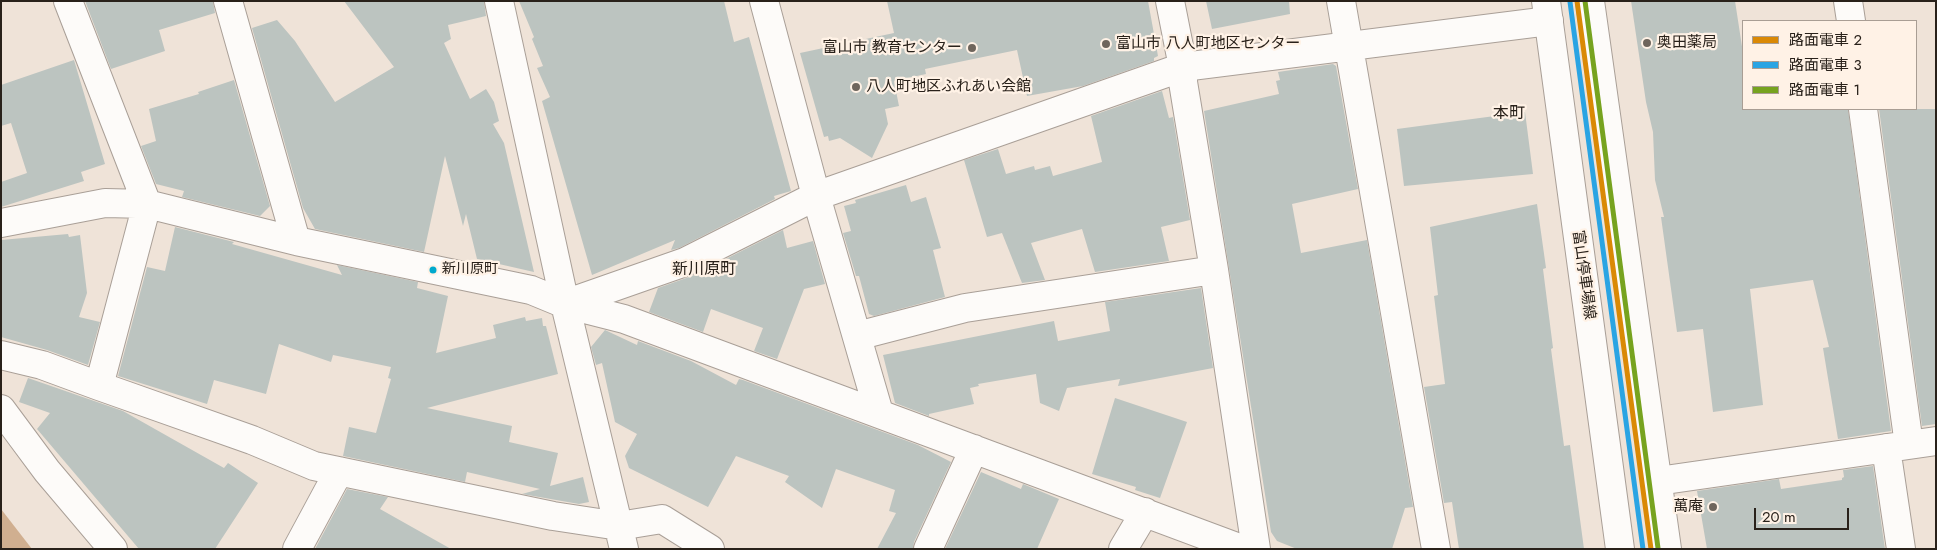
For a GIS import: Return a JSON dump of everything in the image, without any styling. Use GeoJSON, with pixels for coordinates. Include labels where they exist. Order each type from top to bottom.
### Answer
{"type":"FeatureCollection","features":[{"type":"Feature","properties":{"kind":"street"},"geometry":{"type":"LineString","coordinates":[[68,1],[148,204],[100,386]]}},
{"type":"Feature","properties":{"kind":"street"},"geometry":{"type":"LineString","coordinates":[[228,1],[296,241]]}},
{"type":"Feature","properties":{"kind":"street"},"geometry":{"type":"LineString","coordinates":[[499,1],[565,304],[622,538]]}},
{"type":"Feature","properties":{"kind":"street"},"geometry":{"type":"LineString","coordinates":[[764,1],[816,196],[879,413]]}},
{"type":"Feature","properties":{"kind":"street"},"geometry":{"type":"LineString","coordinates":[[1170,1],[1183,67],[1184,91],[1214,270],[1256,549]]}},
{"type":"Feature","properties":{"kind":"street"},"geometry":{"type":"LineString","coordinates":[[1341,1],[1436,549]]}},
{"type":"Feature","properties":{"kind":"street"},"geometry":{"type":"LineString","coordinates":[[1590,1],[1667,549]]}},
{"type":"Feature","properties":{"kind":"street"},"geometry":{"type":"LineString","coordinates":[[1848,1],[1850,20]]}},
{"type":"Feature","properties":{"kind":"street"},"geometry":{"type":"LineString","coordinates":[[565,304],[685,262],[816,196],[1183,67],[1349,46],[1548,11]]}},
{"type":"Feature","properties":{"kind":"street","name":"富山停車場線"},"geometry":{"type":"LineString","coordinates":[[1548,11],[1620,549]]}},
{"type":"Feature","properties":{"kind":"street"},"geometry":{"type":"LineString","coordinates":[[1863,110],[1898,446],[1901,549]]}},
{"type":"Feature","properties":{"kind":"street"},"geometry":{"type":"LineString","coordinates":[[1,222],[105,203],[148,204],[296,241],[531,290],[565,304],[624,319],[1242,549]]}},
{"type":"Feature","properties":{"kind":"street"},"geometry":{"type":"LineString","coordinates":[[857,336],[965,308],[1214,270]]}},
{"type":"Feature","properties":{"kind":"street"},"geometry":{"type":"LineString","coordinates":[[1,355],[42,365],[252,440],[314,466],[553,516],[622,538],[662,519],[710,549]]}},
{"type":"Feature","properties":{"kind":"street"},"geometry":{"type":"LineString","coordinates":[[1,409],[47,471],[113,549]]}},
{"type":"Feature","properties":{"kind":"street"},"geometry":{"type":"LineString","coordinates":[[1658,481],[1936,442]]}},
{"type":"Feature","properties":{"kind":"street"},"geometry":{"type":"LineString","coordinates":[[928,549],[974,449]]}},
{"type":"Feature","properties":{"kind":"street"},"geometry":{"type":"LineString","coordinates":[[297,549],[338,471]]}},
{"type":"Feature","properties":{"kind":"street"},"geometry":{"type":"LineString","coordinates":[[1123,549],[1145,512]]}},
{"type":"Feature","properties":{"kind":"shaded area"},"geometry":{"type":"Polygon","coordinates":[[[1,509],[32,549],[1,549],[1,509]]]}},
{"type":"Feature","properties":{"kind":"building"},"geometry":{"type":"Polygon","coordinates":[[[85,1],[213,1],[215,13],[159,30],[165,51],[111,69],[85,1]]]}},
{"type":"Feature","properties":{"kind":"building"},"geometry":{"type":"Polygon","coordinates":[[[344,1],[484,1],[486,16],[448,25],[451,39],[444,43],[470,99],[486,89],[494,102],[499,121],[493,124],[504,143],[534,272],[477,259],[466,214],[463,226],[445,156],[424,252],[315,229],[303,208],[252,28],[277,20],[295,41],[335,102],[394,67],[344,1]]]}},
{"type":"Feature","properties":{"kind":"building"},"geometry":{"type":"Polygon","coordinates":[[[519,1],[724,1],[734,42],[749,37],[791,191],[774,196],[775,199],[679,248],[671,250],[675,240],[592,275],[542,101],[550,97],[537,68],[543,66],[532,39],[534,37],[519,1]]]}},
{"type":"Feature","properties":{"kind":"building"},"geometry":{"type":"Polygon","coordinates":[[[887,1],[1148,1],[1158,56],[1154,58],[1154,61],[1083,86],[1027,96],[1017,50],[925,69],[926,74],[894,81],[899,106],[885,109],[888,124],[872,158],[840,138],[829,141],[828,136],[824,137],[800,53],[894,33],[887,1]]]}},
{"type":"Feature","properties":{"kind":"building"},"geometry":{"type":"Polygon","coordinates":[[[1206,1],[1289,1],[1290,14],[1212,29],[1206,1]]]}},
{"type":"Feature","properties":{"kind":"building"},"geometry":{"type":"Polygon","coordinates":[[[1631,1],[1735,1],[1742,46],[1742,110],[1848,110],[1891,431],[1838,439],[1823,348],[1829,347],[1813,280],[1750,289],[1763,405],[1713,412],[1703,329],[1677,332],[1661,217],[1664,217],[1655,180],[1653,132],[1646,102],[1631,1]]]}},
{"type":"Feature","properties":{"kind":"building"},"geometry":{"type":"Polygon","coordinates":[[[74,60],[105,164],[81,172],[84,181],[1,207],[1,182],[27,173],[11,123],[1,126],[1,85],[74,60]]]}},
{"type":"Feature","properties":{"kind":"building"},"geometry":{"type":"Polygon","coordinates":[[[1333,64],[1336,66],[1358,189],[1292,204],[1301,253],[1367,240],[1413,507],[1405,508],[1392,549],[1297,549],[1277,541],[1271,532],[1204,111],[1279,94],[1276,81],[1280,80],[1278,72],[1333,64]]]}},
{"type":"Feature","properties":{"kind":"building"},"geometry":{"type":"Polygon","coordinates":[[[234,80],[270,206],[260,216],[182,197],[184,191],[156,184],[141,146],[156,141],[149,109],[199,94],[198,92],[234,80]]]}},
{"type":"Feature","properties":{"kind":"building"},"geometry":{"type":"Polygon","coordinates":[[[1162,91],[1169,118],[1173,117],[1190,220],[1161,227],[1169,261],[1095,272],[1082,229],[1031,243],[1045,280],[1022,283],[1002,233],[987,237],[964,160],[998,149],[1006,174],[1034,166],[1035,170],[1050,166],[1053,176],[1102,162],[1091,116],[1162,91]]]}},
{"type":"Feature","properties":{"kind":"building"},"geometry":{"type":"Polygon","coordinates":[[[1936,109],[1936,424],[1922,426],[1879,110],[1936,109]]]}},
{"type":"Feature","properties":{"kind":"building"},"geometry":{"type":"Polygon","coordinates":[[[1525,112],[1533,174],[1404,186],[1397,129],[1525,112]]]}},
{"type":"Feature","properties":{"kind":"building"},"geometry":{"type":"Polygon","coordinates":[[[906,185],[911,202],[926,197],[941,248],[933,250],[945,297],[874,316],[869,314],[859,276],[856,276],[843,233],[851,231],[844,206],[856,203],[855,200],[906,185]]]}},
{"type":"Feature","properties":{"kind":"building"},"geometry":{"type":"Polygon","coordinates":[[[1537,204],[1546,268],[1543,269],[1553,348],[1551,349],[1564,446],[1570,445],[1584,549],[1459,549],[1452,502],[1444,503],[1424,387],[1445,384],[1434,296],[1438,295],[1430,227],[1537,204]]]}},
{"type":"Feature","properties":{"kind":"building"},"geometry":{"type":"Polygon","coordinates":[[[175,227],[234,242],[232,244],[342,275],[337,265],[418,282],[417,288],[448,296],[436,353],[496,338],[493,325],[525,317],[526,321],[542,318],[543,326],[546,326],[558,374],[427,408],[512,426],[509,442],[558,453],[550,486],[583,477],[589,502],[579,504],[522,494],[540,489],[467,472],[465,482],[343,456],[349,427],[376,433],[391,379],[388,378],[391,367],[333,355],[331,362],[279,344],[266,394],[214,380],[207,404],[118,376],[147,267],[165,271],[175,227]]]}},
{"type":"Feature","properties":{"kind":"building"},"geometry":{"type":"Polygon","coordinates":[[[783,230],[787,248],[813,241],[825,284],[804,289],[777,359],[754,351],[763,328],[711,309],[703,332],[649,312],[658,288],[692,276],[783,230]]]}},
{"type":"Feature","properties":{"kind":"building"},"geometry":{"type":"Polygon","coordinates":[[[68,234],[69,237],[80,235],[87,293],[79,317],[100,322],[88,365],[47,350],[1,337],[1,240],[68,234]]]}},
{"type":"Feature","properties":{"kind":"building"},"geometry":{"type":"Polygon","coordinates":[[[1201,288],[1213,368],[1118,386],[1120,379],[1067,388],[1059,411],[1040,403],[1036,374],[978,384],[979,386],[970,388],[974,404],[929,414],[929,416],[895,403],[883,355],[1054,321],[1058,341],[1110,331],[1105,302],[1201,288]]]}},
{"type":"Feature","properties":{"kind":"building"},"geometry":{"type":"Polygon","coordinates":[[[605,330],[637,345],[638,341],[691,361],[736,385],[739,379],[743,380],[918,445],[951,462],[914,542],[913,549],[877,549],[896,513],[889,511],[895,490],[836,469],[822,508],[785,482],[789,476],[736,456],[708,507],[629,468],[625,456],[637,434],[615,422],[602,363],[596,365],[591,347],[605,330]]]}},
{"type":"Feature","properties":{"kind":"building"},"geometry":{"type":"Polygon","coordinates":[[[28,378],[123,411],[224,468],[228,463],[258,483],[215,549],[139,549],[37,429],[50,413],[19,402],[28,378]]]}},
{"type":"Feature","properties":{"kind":"building"},"geometry":{"type":"Polygon","coordinates":[[[1115,398],[1187,422],[1160,498],[1135,490],[1136,487],[1092,474],[1115,398]]]}},
{"type":"Feature","properties":{"kind":"building"},"geometry":{"type":"Polygon","coordinates":[[[1873,466],[1885,549],[1707,549],[1697,491],[1779,479],[1781,489],[1842,480],[1844,477],[1843,470],[1873,466]]]}},
{"type":"Feature","properties":{"kind":"building"},"geometry":{"type":"Polygon","coordinates":[[[981,472],[1021,489],[1023,484],[1059,499],[1037,549],[945,549],[981,472]]]}},
{"type":"Feature","properties":{"kind":"building"},"geometry":{"type":"Polygon","coordinates":[[[347,489],[388,497],[380,509],[451,549],[315,549],[347,489]]]}},
{"type":"Feature","properties":{"kind":"tram line","name":"2"},"geometry":{"type":"LineString","coordinates":[[1577,1],[1651,549]]}},
{"type":"Feature","properties":{"kind":"tram line","name":"1"},"geometry":{"type":"LineString","coordinates":[[1585,1],[1658,548]]}},
{"type":"Feature","properties":{"kind":"tram line","name":"3"},"geometry":{"type":"LineString","coordinates":[[1570,2],[1643,549]]}},
{"type":"Feature","properties":{"kind":"place","name":"奥田薬局"},"geometry":{"type":"Point","coordinates":[1647,43]}},
{"type":"Feature","properties":{"kind":"place","name":"富山市 八人町地区センター"},"geometry":{"type":"Point","coordinates":[1106,44]}},
{"type":"Feature","properties":{"kind":"place","name":"富山市 教育センター"},"geometry":{"type":"Point","coordinates":[972,48]}},
{"type":"Feature","properties":{"kind":"place","name":"八人町地区ふれあい会館"},"geometry":{"type":"Point","coordinates":[856,87]}},
{"type":"Feature","properties":{"kind":"place","name":"新川原町"},"geometry":{"type":"Point","coordinates":[433,270]}},
{"type":"Feature","properties":{"kind":"place","name":"萬庵"},"geometry":{"type":"Point","coordinates":[1713,507]}},
{"type":"Feature","properties":{"kind":"district","name":"本町"},"geometry":{"type":"Point","coordinates":[1509,114]}},
{"type":"Feature","properties":{"kind":"district","name":"新川原町"},"geometry":{"type":"Point","coordinates":[704,270]}}]}
